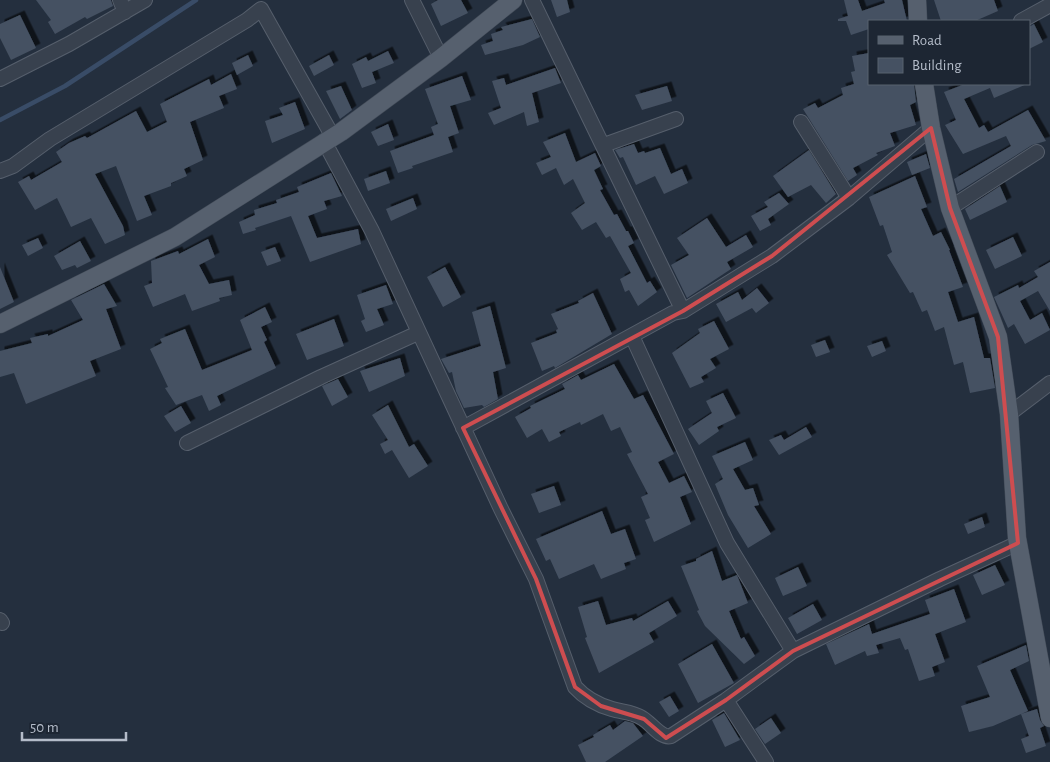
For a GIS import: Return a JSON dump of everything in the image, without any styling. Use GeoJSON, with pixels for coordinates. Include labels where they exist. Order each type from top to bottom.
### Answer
{"type":"FeatureCollection","features":[{"type":"Feature","properties":{"kind":"main road"},"geometry":{"type":"LineString","coordinates":[[0,324],[175,237],[329,139],[441,58],[513,0]]}},
{"type":"Feature","properties":{"kind":"main road"},"geometry":{"type":"LineString","coordinates":[[917,0],[918,20]]}},
{"type":"Feature","properties":{"kind":"main road"},"geometry":{"type":"LineString","coordinates":[[924,85],[931,128],[950,208],[998,337],[1008,414],[1018,543],[1050,718]]}},
{"type":"Feature","properties":{"kind":"street"},"geometry":{"type":"LineString","coordinates":[[0,80],[69,44],[123,6],[145,0]]}},
{"type":"Feature","properties":{"kind":"street"},"geometry":{"type":"LineString","coordinates":[[412,0],[441,58]]}},
{"type":"Feature","properties":{"kind":"street"},"geometry":{"type":"LineString","coordinates":[[532,0],[684,311]]}},
{"type":"Feature","properties":{"kind":"street"},"geometry":{"type":"LineString","coordinates":[[0,171],[13,166],[50,139],[247,20],[264,4],[372,231],[500,509],[536,579],[575,687],[582,694],[601,706],[644,719],[666,738],[726,700],[793,651],[940,578],[1018,543]]}},
{"type":"Feature","properties":{"kind":"street"},"geometry":{"type":"LineString","coordinates":[[1023,20],[1050,5]]}},
{"type":"Feature","properties":{"kind":"street"},"geometry":{"type":"LineString","coordinates":[[604,145],[676,119]]}},
{"type":"Feature","properties":{"kind":"street"},"geometry":{"type":"LineString","coordinates":[[801,122],[849,198]]}},
{"type":"Feature","properties":{"kind":"street"},"geometry":{"type":"LineString","coordinates":[[463,428],[673,314],[684,311],[772,256],[849,198],[931,128]]}},
{"type":"Feature","properties":{"kind":"street"},"geometry":{"type":"LineString","coordinates":[[950,208],[1037,152]]}},
{"type":"Feature","properties":{"kind":"street"},"geometry":{"type":"LineString","coordinates":[[187,443],[321,377],[418,333]]}},
{"type":"Feature","properties":{"kind":"street"},"geometry":{"type":"LineString","coordinates":[[632,336],[726,543],[793,651]]}},
{"type":"Feature","properties":{"kind":"street"},"geometry":{"type":"LineString","coordinates":[[1008,414],[1050,384]]}},
{"type":"Feature","properties":{"kind":"street"},"geometry":{"type":"LineString","coordinates":[[726,700],[766,762]]}},
{"type":"Feature","properties":{"kind":"highlighted area"},"geometry":{"type":"Polygon","coordinates":[[[931,128],[950,208],[998,337],[1018,543],[793,651],[726,700],[666,738],[644,719],[601,706],[575,687],[536,579],[463,428],[683,311],[772,256],[931,128]]]}},
{"type":"Feature","properties":{"kind":"building"},"geometry":{"type":"Polygon","coordinates":[[[36,0],[111,0],[113,6],[87,19],[85,17],[55,34],[48,22],[51,20],[36,0]]]}},
{"type":"Feature","properties":{"kind":"building"},"geometry":{"type":"Polygon","coordinates":[[[438,0],[461,0],[468,13],[441,26],[431,4],[438,0]]]}},
{"type":"Feature","properties":{"kind":"building"},"geometry":{"type":"Polygon","coordinates":[[[551,0],[567,0],[570,12],[557,17],[551,0]]]}},
{"type":"Feature","properties":{"kind":"building"},"geometry":{"type":"Polygon","coordinates":[[[844,0],[858,0],[862,11],[885,3],[884,0],[902,0],[907,20],[868,20],[868,29],[851,35],[846,21],[838,21],[838,19],[848,16],[844,0]]]}},
{"type":"Feature","properties":{"kind":"building"},"geometry":{"type":"Polygon","coordinates":[[[934,0],[994,0],[998,11],[977,20],[941,20],[934,0]]]}},
{"type":"Feature","properties":{"kind":"building"},"geometry":{"type":"Polygon","coordinates":[[[20,15],[36,48],[11,60],[0,38],[0,24],[20,15]]]}},
{"type":"Feature","properties":{"kind":"building"},"geometry":{"type":"Polygon","coordinates":[[[532,19],[540,37],[523,45],[485,55],[481,45],[493,41],[491,34],[503,30],[501,27],[532,19]]]}},
{"type":"Feature","properties":{"kind":"building"},"geometry":{"type":"Polygon","coordinates":[[[1034,24],[1043,42],[1030,48],[1030,26],[1034,24]]]}},
{"type":"Feature","properties":{"kind":"building"},"geometry":{"type":"Polygon","coordinates":[[[388,51],[394,63],[372,72],[376,83],[362,88],[352,64],[366,57],[368,61],[388,51]]]}},
{"type":"Feature","properties":{"kind":"building"},"geometry":{"type":"Polygon","coordinates":[[[868,53],[868,85],[914,85],[916,102],[910,105],[916,125],[890,133],[895,146],[876,153],[878,155],[853,168],[857,175],[848,181],[803,109],[815,103],[818,108],[843,95],[841,88],[854,84],[851,72],[855,71],[852,56],[868,53]]]}},
{"type":"Feature","properties":{"kind":"building"},"geometry":{"type":"Polygon","coordinates":[[[248,55],[253,66],[237,75],[232,63],[248,55]]]}},
{"type":"Feature","properties":{"kind":"building"},"geometry":{"type":"Polygon","coordinates":[[[329,55],[334,65],[314,76],[309,66],[329,55]]]}},
{"type":"Feature","properties":{"kind":"building"},"geometry":{"type":"Polygon","coordinates":[[[555,68],[561,83],[532,93],[539,122],[527,126],[524,112],[494,125],[488,113],[501,108],[492,81],[504,78],[506,85],[555,68]]]}},
{"type":"Feature","properties":{"kind":"building"},"geometry":{"type":"Polygon","coordinates":[[[231,74],[237,89],[219,96],[224,108],[190,122],[203,160],[184,169],[187,176],[171,183],[171,186],[144,196],[152,215],[137,221],[116,166],[95,174],[123,226],[125,235],[105,244],[91,218],[71,227],[57,198],[35,210],[18,182],[29,176],[31,180],[62,162],[56,152],[69,143],[85,136],[87,138],[136,111],[147,132],[167,122],[160,104],[209,79],[211,85],[231,74]]]}},
{"type":"Feature","properties":{"kind":"building"},"geometry":{"type":"Polygon","coordinates":[[[462,76],[471,100],[450,106],[459,133],[448,137],[453,152],[412,166],[413,168],[398,173],[390,151],[434,135],[431,127],[438,124],[425,89],[462,76]]]}},
{"type":"Feature","properties":{"kind":"building"},"geometry":{"type":"Polygon","coordinates":[[[962,85],[1025,85],[994,98],[990,88],[964,99],[979,128],[984,125],[988,132],[1028,110],[1046,141],[1032,145],[958,192],[954,179],[1011,146],[1006,136],[963,154],[945,125],[956,120],[944,92],[962,85]]]}},
{"type":"Feature","properties":{"kind":"building"},"geometry":{"type":"Polygon","coordinates":[[[341,86],[352,110],[340,119],[326,91],[341,86]]]}},
{"type":"Feature","properties":{"kind":"building"},"geometry":{"type":"Polygon","coordinates":[[[667,86],[672,101],[642,110],[635,95],[667,86]]]}},
{"type":"Feature","properties":{"kind":"building"},"geometry":{"type":"Polygon","coordinates":[[[295,102],[305,129],[272,143],[265,121],[283,115],[279,108],[295,102]]]}},
{"type":"Feature","properties":{"kind":"building"},"geometry":{"type":"Polygon","coordinates":[[[388,124],[394,140],[378,146],[371,132],[388,124]]]}},
{"type":"Feature","properties":{"kind":"building"},"geometry":{"type":"Polygon","coordinates":[[[565,133],[576,162],[595,153],[601,166],[594,170],[603,189],[600,190],[614,215],[617,214],[626,231],[628,231],[634,243],[628,246],[647,283],[650,281],[657,292],[638,306],[629,290],[625,292],[620,279],[631,273],[610,236],[606,238],[596,222],[582,230],[571,213],[585,203],[573,179],[564,185],[556,168],[542,175],[536,163],[551,157],[543,142],[565,133]]]}},
{"type":"Feature","properties":{"kind":"building"},"geometry":{"type":"Polygon","coordinates":[[[634,144],[638,153],[644,151],[645,153],[660,148],[671,174],[682,169],[688,183],[664,194],[655,176],[636,185],[623,157],[620,158],[615,150],[634,144]]]}},
{"type":"Feature","properties":{"kind":"building"},"geometry":{"type":"Polygon","coordinates":[[[809,150],[836,194],[826,203],[811,185],[788,197],[773,176],[809,150]]]}},
{"type":"Feature","properties":{"kind":"building"},"geometry":{"type":"Polygon","coordinates":[[[926,154],[930,168],[912,175],[907,162],[926,154]]]}},
{"type":"Feature","properties":{"kind":"building"},"geometry":{"type":"Polygon","coordinates":[[[386,171],[390,183],[368,191],[364,179],[386,171]]]}},
{"type":"Feature","properties":{"kind":"building"},"geometry":{"type":"Polygon","coordinates":[[[331,173],[342,196],[324,201],[327,209],[308,216],[317,238],[358,229],[361,244],[310,262],[291,216],[243,234],[239,222],[255,215],[254,210],[277,203],[276,200],[299,192],[297,187],[331,173]]]}},
{"type":"Feature","properties":{"kind":"building"},"geometry":{"type":"Polygon","coordinates":[[[915,176],[927,207],[921,209],[933,236],[941,232],[950,250],[963,287],[948,292],[958,322],[974,317],[984,358],[990,358],[995,388],[970,393],[963,362],[954,365],[944,327],[935,331],[927,310],[922,312],[913,292],[910,293],[887,255],[892,252],[883,225],[880,226],[869,197],[915,176]]]}},
{"type":"Feature","properties":{"kind":"building"},"geometry":{"type":"Polygon","coordinates":[[[1000,186],[1007,202],[970,220],[965,209],[1000,186]]]}},
{"type":"Feature","properties":{"kind":"building"},"geometry":{"type":"Polygon","coordinates":[[[779,193],[789,204],[768,219],[771,225],[760,231],[751,216],[768,207],[764,202],[779,193]]]}},
{"type":"Feature","properties":{"kind":"building"},"geometry":{"type":"Polygon","coordinates":[[[413,198],[417,209],[391,221],[386,209],[413,198]]]}},
{"type":"Feature","properties":{"kind":"building"},"geometry":{"type":"Polygon","coordinates":[[[707,218],[726,247],[746,235],[753,247],[727,262],[731,269],[687,298],[671,265],[689,255],[677,238],[707,218]]]}},
{"type":"Feature","properties":{"kind":"building"},"geometry":{"type":"Polygon","coordinates":[[[1013,237],[1022,256],[995,269],[986,250],[1013,237]]]}},
{"type":"Feature","properties":{"kind":"building"},"geometry":{"type":"Polygon","coordinates":[[[38,238],[43,248],[28,256],[22,245],[38,238]]]}},
{"type":"Feature","properties":{"kind":"building"},"geometry":{"type":"Polygon","coordinates":[[[208,239],[215,257],[199,265],[209,284],[229,280],[232,295],[219,298],[220,301],[192,311],[185,294],[153,307],[144,286],[152,283],[151,261],[178,251],[179,254],[208,239]]]}},
{"type":"Feature","properties":{"kind":"building"},"geometry":{"type":"Polygon","coordinates":[[[80,241],[91,261],[77,268],[75,265],[62,270],[54,256],[80,241]]]}},
{"type":"Feature","properties":{"kind":"building"},"geometry":{"type":"Polygon","coordinates":[[[275,247],[281,261],[267,266],[261,252],[275,247]]]}},
{"type":"Feature","properties":{"kind":"building"},"geometry":{"type":"Polygon","coordinates":[[[1050,262],[1050,311],[1038,291],[1020,301],[1030,320],[1042,313],[1050,330],[1025,344],[1014,324],[1008,328],[994,297],[1018,285],[1019,288],[1038,277],[1034,271],[1050,262]]]}},
{"type":"Feature","properties":{"kind":"building"},"geometry":{"type":"Polygon","coordinates":[[[0,267],[14,302],[0,309],[0,267]]]}},
{"type":"Feature","properties":{"kind":"building"},"geometry":{"type":"Polygon","coordinates":[[[445,267],[461,297],[443,307],[427,277],[445,267]]]}},
{"type":"Feature","properties":{"kind":"building"},"geometry":{"type":"Polygon","coordinates":[[[104,284],[117,306],[106,309],[121,349],[90,361],[96,376],[26,404],[14,373],[0,377],[0,351],[32,343],[30,338],[48,334],[48,336],[83,320],[71,300],[104,284]]]}},
{"type":"Feature","properties":{"kind":"building"},"geometry":{"type":"Polygon","coordinates":[[[386,285],[393,304],[377,309],[384,325],[366,332],[361,321],[365,319],[357,295],[386,285]]]}},
{"type":"Feature","properties":{"kind":"building"},"geometry":{"type":"Polygon","coordinates":[[[757,288],[769,303],[756,313],[752,308],[726,322],[716,304],[738,292],[742,300],[757,288]]]}},
{"type":"Feature","properties":{"kind":"building"},"geometry":{"type":"Polygon","coordinates":[[[593,293],[612,334],[555,368],[554,366],[542,371],[531,343],[557,333],[556,330],[558,329],[551,314],[579,303],[578,301],[593,293]]]}},
{"type":"Feature","properties":{"kind":"building"},"geometry":{"type":"Polygon","coordinates":[[[490,306],[506,368],[493,372],[498,399],[484,407],[482,405],[464,408],[456,391],[452,372],[449,373],[441,359],[481,346],[472,312],[490,306]]]}},
{"type":"Feature","properties":{"kind":"building"},"geometry":{"type":"Polygon","coordinates":[[[265,307],[272,322],[261,327],[267,340],[264,342],[276,368],[217,396],[221,405],[209,411],[202,395],[176,405],[165,388],[168,387],[150,349],[162,343],[160,339],[185,329],[202,370],[252,350],[240,320],[265,307]]]}},
{"type":"Feature","properties":{"kind":"building"},"geometry":{"type":"Polygon","coordinates":[[[334,319],[344,346],[307,360],[296,334],[334,319]]]}},
{"type":"Feature","properties":{"kind":"building"},"geometry":{"type":"Polygon","coordinates":[[[714,321],[729,349],[710,359],[716,368],[701,377],[704,382],[690,388],[672,353],[700,333],[698,329],[714,321]]]}},
{"type":"Feature","properties":{"kind":"building"},"geometry":{"type":"Polygon","coordinates":[[[825,340],[830,352],[816,357],[811,345],[825,340]]]}},
{"type":"Feature","properties":{"kind":"building"},"geometry":{"type":"Polygon","coordinates":[[[882,341],[886,351],[872,357],[867,346],[882,341]]]}},
{"type":"Feature","properties":{"kind":"building"},"geometry":{"type":"Polygon","coordinates":[[[400,358],[405,376],[369,392],[360,371],[400,358]]]}},
{"type":"Feature","properties":{"kind":"building"},"geometry":{"type":"Polygon","coordinates":[[[614,364],[634,399],[643,395],[674,454],[658,462],[669,483],[684,476],[692,492],[680,497],[691,524],[654,542],[645,520],[650,518],[641,497],[648,494],[627,454],[632,452],[620,427],[611,431],[603,414],[581,425],[580,422],[559,432],[561,436],[549,442],[542,429],[527,438],[515,417],[531,408],[530,406],[565,389],[562,384],[578,375],[581,380],[614,364]]]}},
{"type":"Feature","properties":{"kind":"building"},"geometry":{"type":"Polygon","coordinates":[[[338,379],[348,397],[332,406],[322,386],[338,379]]]}},
{"type":"Feature","properties":{"kind":"building"},"geometry":{"type":"Polygon","coordinates":[[[723,393],[736,418],[717,427],[719,431],[699,445],[688,429],[712,413],[706,401],[723,393]]]}},
{"type":"Feature","properties":{"kind":"building"},"geometry":{"type":"Polygon","coordinates":[[[388,405],[409,447],[414,444],[428,466],[409,478],[392,450],[385,454],[380,444],[388,440],[372,415],[388,405]]]}},
{"type":"Feature","properties":{"kind":"building"},"geometry":{"type":"Polygon","coordinates":[[[181,406],[191,423],[175,432],[164,416],[181,406]]]}},
{"type":"Feature","properties":{"kind":"building"},"geometry":{"type":"Polygon","coordinates":[[[806,427],[812,437],[779,455],[769,440],[781,435],[784,440],[806,427]]]}},
{"type":"Feature","properties":{"kind":"building"},"geometry":{"type":"Polygon","coordinates":[[[745,442],[753,460],[733,469],[745,490],[753,488],[759,505],[754,506],[771,534],[748,548],[728,515],[715,484],[723,479],[712,456],[745,442]]]}},
{"type":"Feature","properties":{"kind":"building"},"geometry":{"type":"Polygon","coordinates":[[[554,486],[561,505],[539,513],[531,494],[554,486]]]}},
{"type":"Feature","properties":{"kind":"building"},"geometry":{"type":"Polygon","coordinates":[[[602,511],[611,534],[625,529],[636,559],[624,563],[626,569],[601,579],[594,564],[559,579],[550,559],[546,561],[536,539],[602,511]]]}},
{"type":"Feature","properties":{"kind":"building"},"geometry":{"type":"Polygon","coordinates":[[[982,517],[985,527],[968,534],[964,524],[982,517]]]}},
{"type":"Feature","properties":{"kind":"building"},"geometry":{"type":"Polygon","coordinates":[[[712,551],[722,581],[737,575],[748,603],[729,611],[741,639],[744,637],[755,656],[744,664],[705,626],[697,611],[699,610],[681,566],[696,561],[696,559],[712,551]]]}},
{"type":"Feature","properties":{"kind":"building"},"geometry":{"type":"Polygon","coordinates":[[[995,565],[1005,585],[982,595],[973,575],[995,565]]]}},
{"type":"Feature","properties":{"kind":"building"},"geometry":{"type":"Polygon","coordinates":[[[798,567],[807,586],[783,596],[775,578],[798,567]]]}},
{"type":"Feature","properties":{"kind":"building"},"geometry":{"type":"Polygon","coordinates":[[[954,589],[966,622],[935,634],[945,662],[932,667],[935,676],[919,681],[908,649],[905,650],[900,638],[876,645],[879,653],[867,656],[865,651],[835,665],[826,644],[869,624],[872,634],[930,614],[925,600],[954,589]]]}},
{"type":"Feature","properties":{"kind":"building"},"geometry":{"type":"Polygon","coordinates":[[[598,601],[606,625],[632,618],[633,621],[668,601],[677,616],[649,633],[654,642],[599,673],[585,638],[587,637],[578,607],[598,601]]]}},
{"type":"Feature","properties":{"kind":"building"},"geometry":{"type":"Polygon","coordinates":[[[813,604],[822,620],[797,634],[788,618],[813,604]]]}},
{"type":"Feature","properties":{"kind":"building"},"geometry":{"type":"Polygon","coordinates":[[[712,644],[734,683],[698,703],[678,664],[712,644]]]}},
{"type":"Feature","properties":{"kind":"building"},"geometry":{"type":"Polygon","coordinates":[[[1026,645],[1029,661],[1010,670],[1028,711],[993,726],[969,732],[961,706],[990,697],[977,666],[1026,645]]]}},
{"type":"Feature","properties":{"kind":"building"},"geometry":{"type":"Polygon","coordinates":[[[670,696],[679,711],[669,717],[659,702],[670,696]]]}},
{"type":"Feature","properties":{"kind":"building"},"geometry":{"type":"Polygon","coordinates":[[[1037,709],[1044,726],[1040,728],[1046,746],[1026,753],[1021,739],[1029,736],[1021,714],[1037,709]]]}},
{"type":"Feature","properties":{"kind":"building"},"geometry":{"type":"Polygon","coordinates":[[[724,713],[740,740],[725,747],[712,720],[724,713]]]}},
{"type":"Feature","properties":{"kind":"building"},"geometry":{"type":"Polygon","coordinates":[[[771,718],[781,733],[765,744],[755,729],[771,718]]]}},
{"type":"Feature","properties":{"kind":"building"},"geometry":{"type":"Polygon","coordinates":[[[625,721],[633,723],[643,736],[605,762],[586,762],[578,745],[594,737],[593,735],[610,725],[613,730],[625,721]]]}},
{"type":"Feature","properties":{"kind":"waterway"},"geometry":{"type":"LineString","coordinates":[[0,120],[65,86],[196,0]]}}]}
